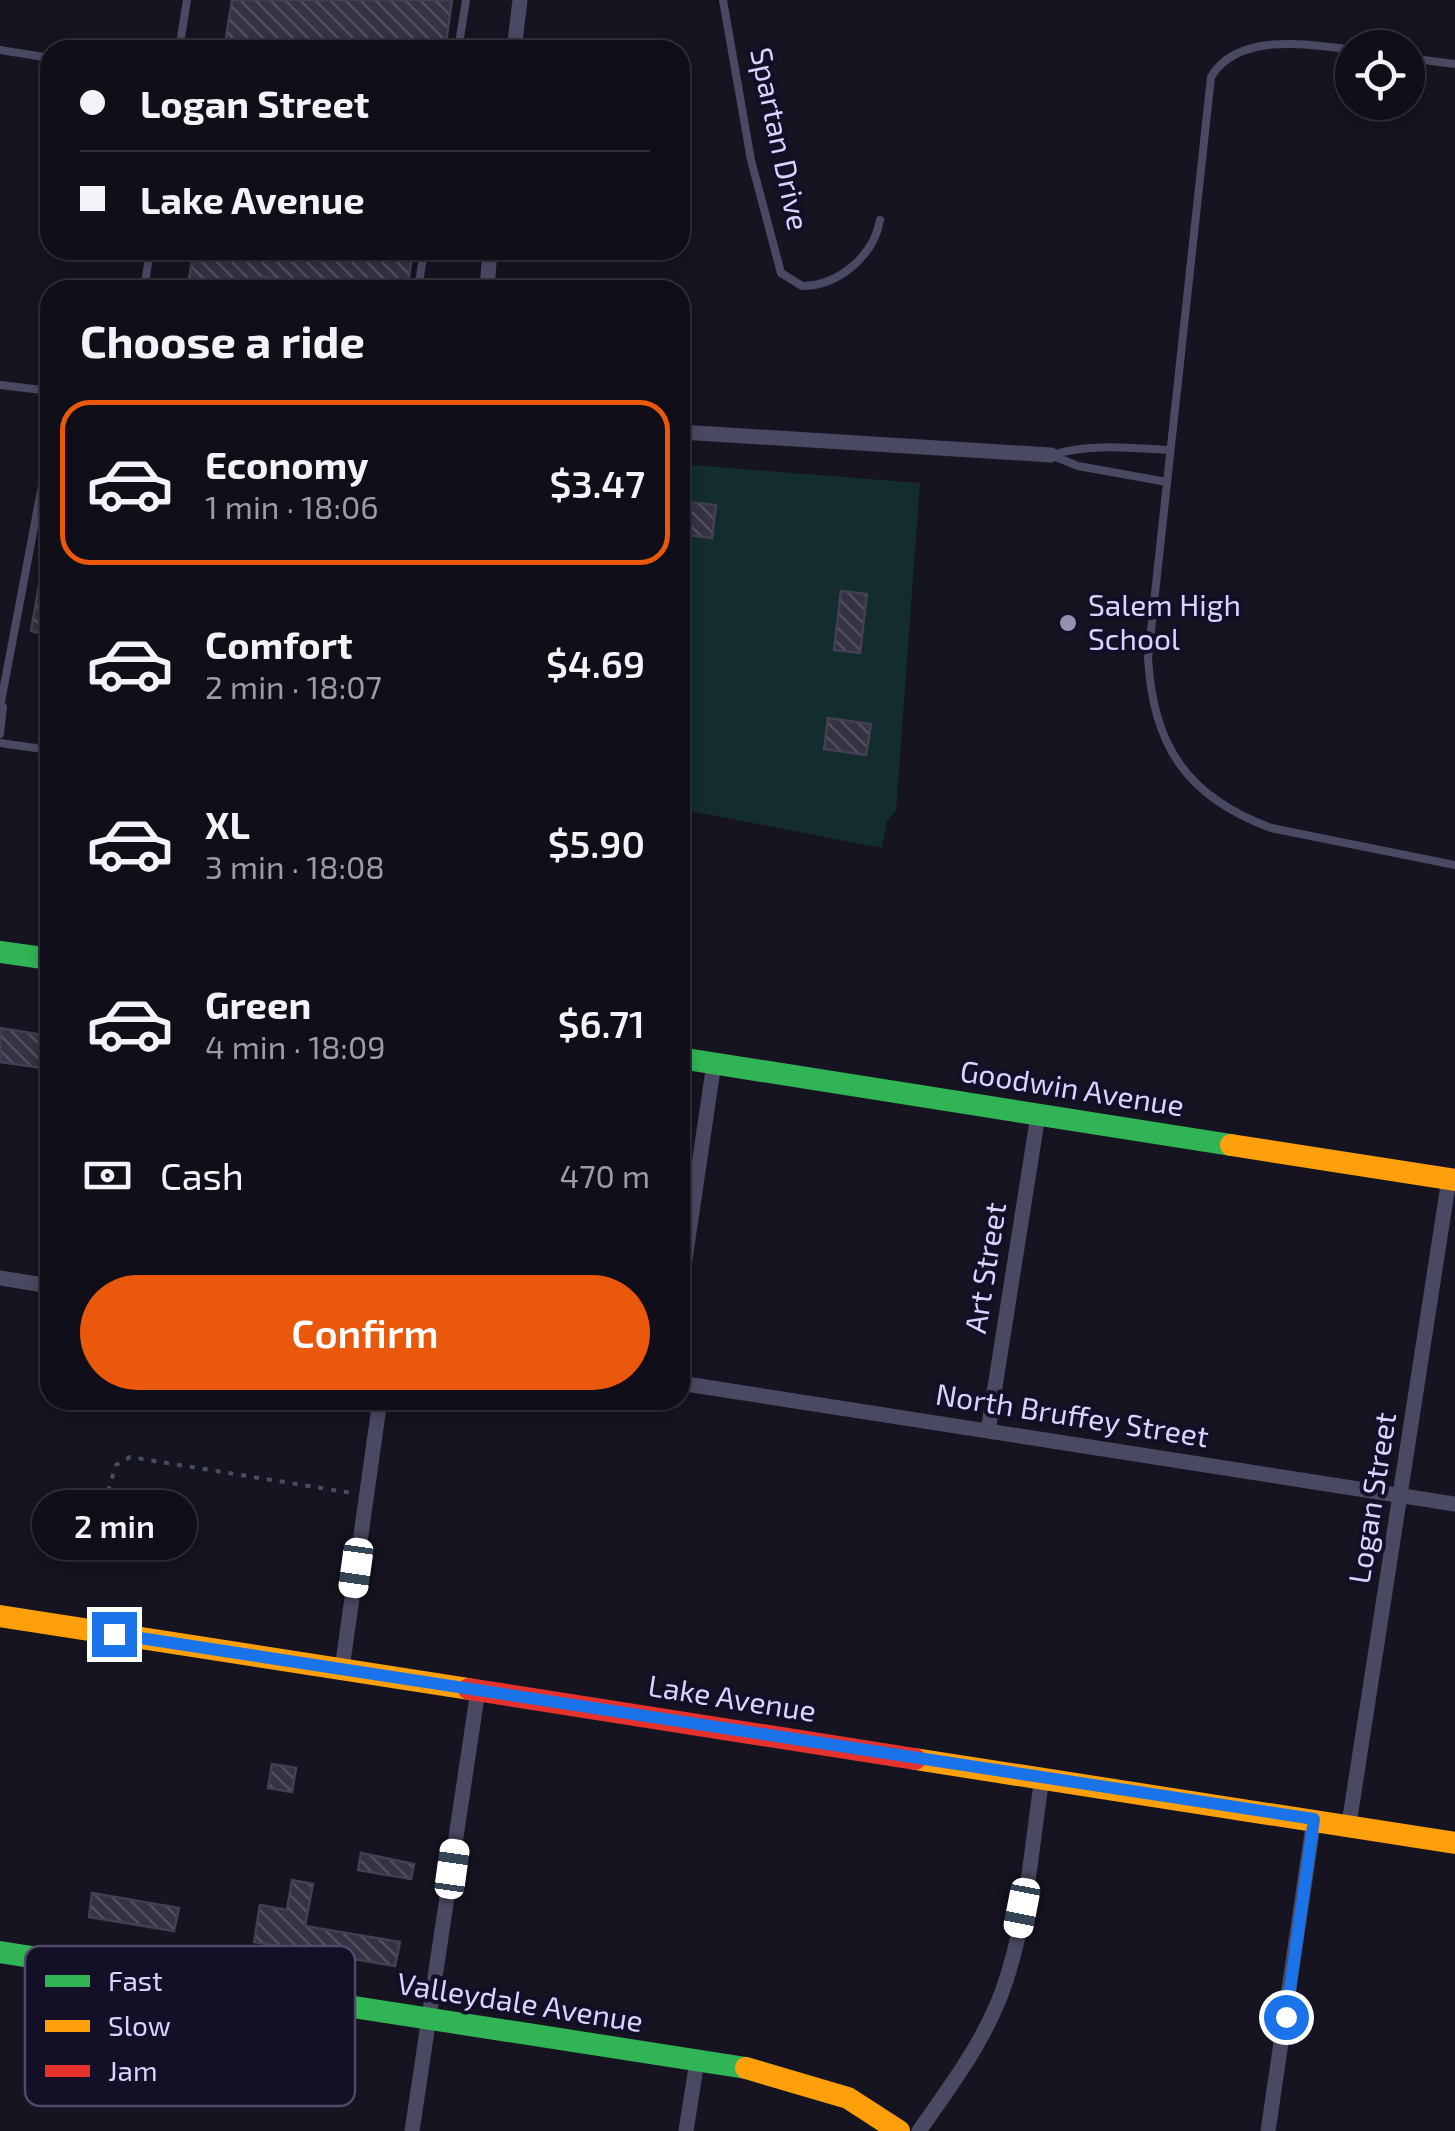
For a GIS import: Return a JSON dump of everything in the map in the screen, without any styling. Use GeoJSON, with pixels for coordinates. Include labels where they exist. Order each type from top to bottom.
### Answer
{"type":"FeatureCollection","features":[{"type":"Feature","properties":{"kind":"street"},"geometry":{"type":"LineString","coordinates":[[515,40],[520,0]]}},
{"type":"Feature","properties":{"kind":"street"},"geometry":{"type":"LineString","coordinates":[[690,433],[1051,455]]}},
{"type":"Feature","properties":{"kind":"street"},"geometry":{"type":"LineString","coordinates":[[0,952],[40,958]]}},
{"type":"Feature","properties":{"kind":"street","name":"Goodwin Avenue"},"geometry":{"type":"LineString","coordinates":[[690,1059],[1452,1180]]}},
{"type":"Feature","properties":{"kind":"street"},"geometry":{"type":"LineString","coordinates":[[690,1225],[714,1063]]}},
{"type":"Feature","properties":{"kind":"street","name":"Art Street"},"geometry":{"type":"LineString","coordinates":[[988,1431],[1038,1114]]}},
{"type":"Feature","properties":{"kind":"street","name":"Logan Street"},"geometry":{"type":"LineString","coordinates":[[1348,1824],[1452,1180]]}},
{"type":"Feature","properties":{"kind":"street"},"geometry":{"type":"LineString","coordinates":[[0,1278],[40,1284]]}},
{"type":"Feature","properties":{"kind":"street","name":"North Bruffey Street"},"geometry":{"type":"LineString","coordinates":[[690,1385],[1455,1504]]}},
{"type":"Feature","properties":{"kind":"street"},"geometry":{"type":"LineString","coordinates":[[342,1668],[379,1410]]}},
{"type":"Feature","properties":{"kind":"street","name":"Lake Avenue"},"geometry":{"type":"LineString","coordinates":[[0,1616],[1455,1842]]}},
{"type":"Feature","properties":{"kind":"street"},"geometry":{"type":"LineString","coordinates":[[412,2131],[478,1690]]}},
{"type":"Feature","properties":{"kind":"street"},"geometry":{"type":"LineString","coordinates":[[918,2131],[961,2072],[1002,1992],[1022,1908],[1042,1778]]}},
{"type":"Feature","properties":{"kind":"street"},"geometry":{"type":"LineString","coordinates":[[1268,2131],[1314,1819]]}},
{"type":"Feature","properties":{"kind":"street","name":"Valleydale Avenue"},"geometry":{"type":"LineString","coordinates":[[0,1952],[25,1956]]}},
{"type":"Feature","properties":{"kind":"street","name":"Valleydale Avenue"},"geometry":{"type":"LineString","coordinates":[[355,2007],[697,2060],[810,2082],[874,2112],[899,2131]]}},
{"type":"Feature","properties":{"kind":"street"},"geometry":{"type":"LineString","coordinates":[[686,2131],[697,2060]]}},
{"type":"Feature","properties":{"kind":"lane"},"geometry":{"type":"LineString","coordinates":[[182,40],[188,0]]}},
{"type":"Feature","properties":{"kind":"lane"},"geometry":{"type":"LineString","coordinates":[[460,40],[466,0]]}},
{"type":"Feature","properties":{"kind":"lane","name":"Spartan Drive"},"geometry":{"type":"LineString","coordinates":[[723,0],[751,160],[781,274],[802,286],[833,277],[870,251],[880,220]]}},
{"type":"Feature","properties":{"kind":"lane"},"geometry":{"type":"LineString","coordinates":[[1335,48],[1284,44],[1248,50],[1228,56],[1211,77],[1148,658],[1157,722],[1182,768],[1219,804],[1270,828],[1455,865]]}},
{"type":"Feature","properties":{"kind":"lane"},"geometry":{"type":"LineString","coordinates":[[0,50],[40,56]]}},
{"type":"Feature","properties":{"kind":"lane"},"geometry":{"type":"LineString","coordinates":[[1425,60],[1455,64]]}},
{"type":"Feature","properties":{"kind":"lane"},"geometry":{"type":"LineString","coordinates":[[0,385],[40,390]]}},
{"type":"Feature","properties":{"kind":"lane"},"geometry":{"type":"LineString","coordinates":[[1051,455],[1092,447],[1170,450]]}},
{"type":"Feature","properties":{"kind":"lane"},"geometry":{"type":"LineString","coordinates":[[1051,455],[1078,466],[1168,482]]}},
{"type":"Feature","properties":{"kind":"lane"},"geometry":{"type":"LineString","coordinates":[[0,734],[40,498]]}},
{"type":"Feature","properties":{"kind":"lane"},"geometry":{"type":"LineString","coordinates":[[0,743],[40,749]]}},
{"type":"Feature","properties":{"kind":"path"},"geometry":{"type":"LineString","coordinates":[[108,1491],[116,1465],[130,1457],[366,1495]]}},
{"type":"Feature","properties":{"kind":"green space"},"geometry":{"type":"Polygon","coordinates":[[[690,465],[920,483],[896,811],[887,821],[882,848],[690,811],[690,465]]]}},
{"type":"Feature","properties":{"kind":"building"},"geometry":{"type":"Polygon","coordinates":[[[232,0],[452,0],[446,40],[226,40],[232,0]]]}},
{"type":"Feature","properties":{"kind":"building"},"geometry":{"type":"Polygon","coordinates":[[[192,260],[412,260],[408,280],[189,280],[192,260]]]}},
{"type":"Feature","properties":{"kind":"building"},"geometry":{"type":"Polygon","coordinates":[[[690,502],[716,505],[712,538],[690,535],[690,502]]]}},
{"type":"Feature","properties":{"kind":"building"},"geometry":{"type":"Polygon","coordinates":[[[40,580],[40,633],[31,631],[40,580]]]}},
{"type":"Feature","properties":{"kind":"building"},"geometry":{"type":"Polygon","coordinates":[[[841,591],[867,594],[860,653],[834,650],[841,591]]]}},
{"type":"Feature","properties":{"kind":"building"},"geometry":{"type":"Polygon","coordinates":[[[828,718],[871,724],[866,755],[824,749],[828,718]]]}},
{"type":"Feature","properties":{"kind":"building"},"geometry":{"type":"Polygon","coordinates":[[[0,1028],[40,1034],[40,1068],[0,1062],[0,1028]]]}},
{"type":"Feature","properties":{"kind":"building"},"geometry":{"type":"Polygon","coordinates":[[[272,1764],[296,1768],[292,1792],[268,1788],[272,1764]]]}},
{"type":"Feature","properties":{"kind":"building"},"geometry":{"type":"Polygon","coordinates":[[[361,1853],[414,1864],[411,1879],[358,1870],[361,1853]]]}},
{"type":"Feature","properties":{"kind":"building"},"geometry":{"type":"Polygon","coordinates":[[[292,1880],[313,1884],[305,1926],[400,1942],[395,1966],[355,1959],[355,1946],[278,1946],[254,1942],[260,1905],[287,1910],[292,1880]]]}},
{"type":"Feature","properties":{"kind":"building"},"geometry":{"type":"Polygon","coordinates":[[[92,1893],[179,1908],[174,1931],[89,1917],[92,1893]]]}},
{"type":"Feature","properties":{"kind":"traffic: fast"},"geometry":{"type":"LineString","coordinates":[[0,952],[40,958]]}},
{"type":"Feature","properties":{"kind":"traffic: fast"},"geometry":{"type":"LineString","coordinates":[[690,1060],[1231,1145]]}},
{"type":"Feature","properties":{"kind":"traffic: fast"},"geometry":{"type":"LineString","coordinates":[[0,1952],[25,1956]]}},
{"type":"Feature","properties":{"kind":"traffic: fast"},"geometry":{"type":"LineString","coordinates":[[355,2007],[746,2068]]}},
{"type":"Feature","properties":{"kind":"traffic: slow"},"geometry":{"type":"LineString","coordinates":[[1231,1145],[1455,1180]]}},
{"type":"Feature","properties":{"kind":"traffic: slow"},"geometry":{"type":"LineString","coordinates":[[0,1616],[469,1689]]}},
{"type":"Feature","properties":{"kind":"traffic: slow"},"geometry":{"type":"LineString","coordinates":[[915,1759],[1455,1843]]}},
{"type":"Feature","properties":{"kind":"traffic: slow"},"geometry":{"type":"LineString","coordinates":[[746,2068],[848,2098],[899,2131]]}},
{"type":"Feature","properties":{"kind":"traffic: jam"},"geometry":{"type":"LineString","coordinates":[[469,1689],[915,1759]]}},
{"type":"Feature","properties":{"kind":"place","name":"Salem High School"},"geometry":{"type":"Point","coordinates":[1068,623]}},
{"type":"Feature","properties":{"kind":"route"},"geometry":{"type":"LineString","coordinates":[[114,1634],[1314,1819],[1286,2017]]}}]}
